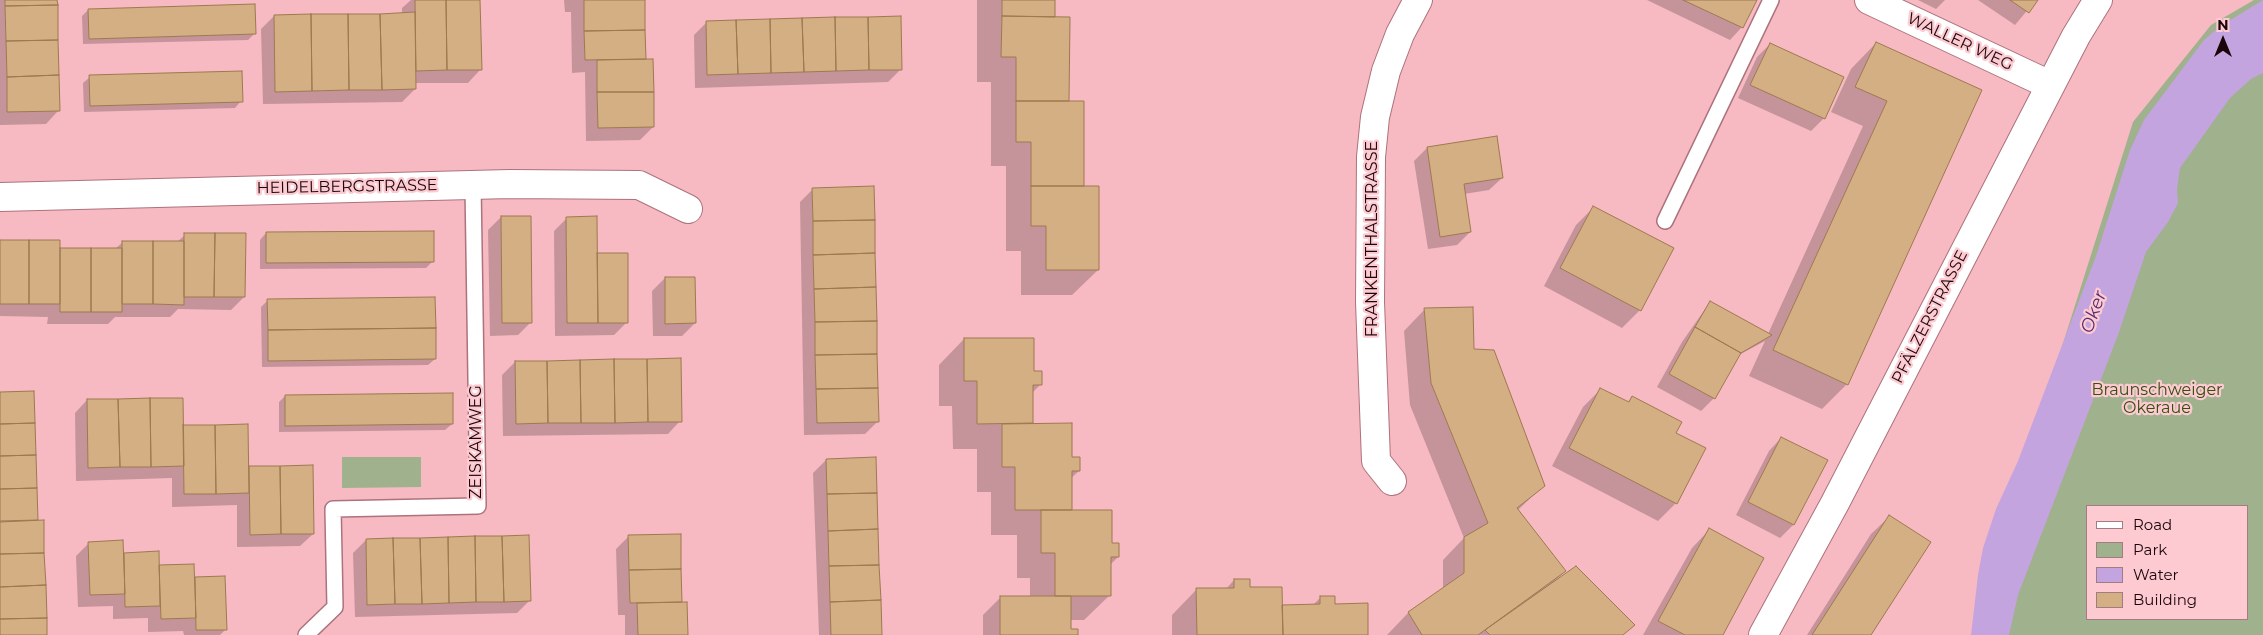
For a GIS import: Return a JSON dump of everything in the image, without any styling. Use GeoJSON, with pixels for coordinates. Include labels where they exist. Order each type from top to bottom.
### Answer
{"type":"FeatureCollection","features":[{"type":"Feature","properties":{"kind":"street","name":"FRANKENTHALSTRASSE"},"geometry":{"type":"LineString","coordinates":[[1392,481],[1376,462],[1370,302],[1371,157],[1375,117],[1386,71],[1400,34],[1418,0]]}},
{"type":"Feature","properties":{"kind":"street","name":"WALLER WEG"},"geometry":{"type":"LineString","coordinates":[[1869,0],[2050,85]]}},
{"type":"Feature","properties":{"kind":"street","name":"PFÄLZERSTRASSE"},"geometry":{"type":"LineString","coordinates":[[1762,635],[1835,503],[2050,85],[2098,0]]}},
{"type":"Feature","properties":{"kind":"street","name":"HEIDELBERGSTRASSE"},"geometry":{"type":"LineString","coordinates":[[0,197],[510,184],[639,185],[688,208]]}},
{"type":"Feature","properties":{"kind":"lane"},"geometry":{"type":"LineString","coordinates":[[1665,221],[1771,0]]}},
{"type":"Feature","properties":{"kind":"lane","name":"ZEISKAMWEG"},"geometry":{"type":"LineString","coordinates":[[306,635],[335,607],[333,509],[478,506],[473,186]]}},
{"type":"Feature","properties":{"kind":"green space","name":"Braunschweiger Okeraue"},"geometry":{"type":"Polygon","coordinates":[[[2254,0],[2263,0],[2263,635],[1976,635],[1986,587],[2133,122],[2211,25],[2254,0]]]}},
{"type":"Feature","properties":{"kind":"green space"},"geometry":{"type":"Polygon","coordinates":[[[342,457],[421,457],[421,487],[342,488],[342,457]]]}},
{"type":"Feature","properties":{"kind":"water","name":"Oker"},"geometry":{"type":"Polygon","coordinates":[[[2263,0],[2263,73],[2251,79],[2230,98],[2180,168],[2177,189],[2178,203],[2168,222],[2146,252],[2118,335],[2018,595],[2009,635],[1971,635],[1983,548],[1996,509],[2018,461],[2096,256],[2130,150],[2144,120],[2204,40],[2219,27],[2263,0]]]}},
{"type":"Feature","properties":{"kind":"building"},"geometry":{"type":"Polygon","coordinates":[[[5,0],[57,0],[58,5],[5,6],[5,0]]]}},
{"type":"Feature","properties":{"kind":"building"},"geometry":{"type":"Polygon","coordinates":[[[415,0],[446,0],[447,70],[416,71],[415,0]]]}},
{"type":"Feature","properties":{"kind":"building"},"geometry":{"type":"Polygon","coordinates":[[[446,0],[480,0],[482,70],[447,70],[446,0]]]}},
{"type":"Feature","properties":{"kind":"building"},"geometry":{"type":"Polygon","coordinates":[[[584,0],[645,0],[645,30],[584,31],[584,0]]]}},
{"type":"Feature","properties":{"kind":"building"},"geometry":{"type":"Polygon","coordinates":[[[1002,0],[1055,0],[1055,17],[1002,16],[1002,0]]]}},
{"type":"Feature","properties":{"kind":"building"},"geometry":{"type":"Polygon","coordinates":[[[1683,0],[1757,0],[1743,28],[1683,0]]]}},
{"type":"Feature","properties":{"kind":"building"},"geometry":{"type":"Polygon","coordinates":[[[2010,0],[2038,0],[2029,13],[2010,0]]]}},
{"type":"Feature","properties":{"kind":"building"},"geometry":{"type":"Polygon","coordinates":[[[255,4],[256,34],[89,39],[88,9],[255,4]]]}},
{"type":"Feature","properties":{"kind":"building"},"geometry":{"type":"Polygon","coordinates":[[[58,5],[58,40],[6,41],[5,6],[58,5]]]}},
{"type":"Feature","properties":{"kind":"building"},"geometry":{"type":"Polygon","coordinates":[[[415,12],[416,89],[382,90],[380,14],[415,12]]]}},
{"type":"Feature","properties":{"kind":"building"},"geometry":{"type":"Polygon","coordinates":[[[311,14],[348,14],[349,90],[312,91],[311,14]]]}},
{"type":"Feature","properties":{"kind":"building"},"geometry":{"type":"Polygon","coordinates":[[[311,14],[312,91],[275,92],[274,15],[311,14]]]}},
{"type":"Feature","properties":{"kind":"building"},"geometry":{"type":"Polygon","coordinates":[[[348,14],[380,14],[382,90],[349,90],[348,14]]]}},
{"type":"Feature","properties":{"kind":"building"},"geometry":{"type":"Polygon","coordinates":[[[901,16],[902,70],[869,70],[868,17],[901,16]]]}},
{"type":"Feature","properties":{"kind":"building"},"geometry":{"type":"Polygon","coordinates":[[[1002,16],[1070,17],[1069,101],[1016,101],[1016,57],[1001,57],[1002,16]]]}},
{"type":"Feature","properties":{"kind":"building"},"geometry":{"type":"Polygon","coordinates":[[[835,17],[836,71],[804,72],[802,18],[835,17]]]}},
{"type":"Feature","properties":{"kind":"building"},"geometry":{"type":"Polygon","coordinates":[[[835,17],[868,17],[869,70],[836,71],[835,17]]]}},
{"type":"Feature","properties":{"kind":"building"},"geometry":{"type":"Polygon","coordinates":[[[802,18],[804,72],[771,73],[770,19],[802,18]]]}},
{"type":"Feature","properties":{"kind":"building"},"geometry":{"type":"Polygon","coordinates":[[[770,19],[771,73],[738,74],[736,20],[770,19]]]}},
{"type":"Feature","properties":{"kind":"building"},"geometry":{"type":"Polygon","coordinates":[[[736,20],[738,74],[707,75],[706,21],[736,20]]]}},
{"type":"Feature","properties":{"kind":"building"},"geometry":{"type":"Polygon","coordinates":[[[645,30],[646,59],[585,60],[584,31],[645,30]]]}},
{"type":"Feature","properties":{"kind":"building"},"geometry":{"type":"Polygon","coordinates":[[[58,40],[59,75],[7,77],[6,41],[58,40]]]}},
{"type":"Feature","properties":{"kind":"building"},"geometry":{"type":"Polygon","coordinates":[[[1876,42],[1982,90],[1848,385],[1773,350],[1887,101],[1855,87],[1876,42]]]}},
{"type":"Feature","properties":{"kind":"building"},"geometry":{"type":"Polygon","coordinates":[[[1770,43],[1844,77],[1825,119],[1750,85],[1770,43]]]}},
{"type":"Feature","properties":{"kind":"building"},"geometry":{"type":"Polygon","coordinates":[[[653,59],[654,92],[597,92],[597,60],[653,59]]]}},
{"type":"Feature","properties":{"kind":"building"},"geometry":{"type":"Polygon","coordinates":[[[242,71],[243,102],[90,106],[89,75],[242,71]]]}},
{"type":"Feature","properties":{"kind":"building"},"geometry":{"type":"Polygon","coordinates":[[[59,75],[60,111],[7,112],[7,77],[59,75]]]}},
{"type":"Feature","properties":{"kind":"building"},"geometry":{"type":"Polygon","coordinates":[[[597,92],[654,92],[654,127],[598,128],[597,92]]]}},
{"type":"Feature","properties":{"kind":"building"},"geometry":{"type":"Polygon","coordinates":[[[1016,101],[1084,101],[1084,186],[1031,186],[1031,142],[1016,142],[1016,101]]]}},
{"type":"Feature","properties":{"kind":"building"},"geometry":{"type":"Polygon","coordinates":[[[1497,136],[1503,178],[1464,184],[1471,232],[1440,237],[1427,147],[1497,136]]]}},
{"type":"Feature","properties":{"kind":"building"},"geometry":{"type":"Polygon","coordinates":[[[874,186],[875,220],[813,221],[812,188],[874,186]]]}},
{"type":"Feature","properties":{"kind":"building"},"geometry":{"type":"Polygon","coordinates":[[[1031,186],[1099,186],[1099,270],[1046,270],[1046,226],[1031,226],[1031,186]]]}},
{"type":"Feature","properties":{"kind":"building"},"geometry":{"type":"Polygon","coordinates":[[[1593,206],[1674,248],[1641,311],[1560,268],[1593,206]]]}},
{"type":"Feature","properties":{"kind":"building"},"geometry":{"type":"Polygon","coordinates":[[[501,216],[531,216],[532,323],[502,323],[501,216]]]}},
{"type":"Feature","properties":{"kind":"building"},"geometry":{"type":"Polygon","coordinates":[[[597,216],[598,323],[567,323],[566,217],[597,216]]]}},
{"type":"Feature","properties":{"kind":"building"},"geometry":{"type":"Polygon","coordinates":[[[875,220],[875,253],[813,255],[813,221],[875,220]]]}},
{"type":"Feature","properties":{"kind":"building"},"geometry":{"type":"Polygon","coordinates":[[[434,231],[434,262],[266,263],[266,232],[434,231]]]}},
{"type":"Feature","properties":{"kind":"building"},"geometry":{"type":"Polygon","coordinates":[[[184,233],[215,233],[214,297],[184,297],[184,233]]]}},
{"type":"Feature","properties":{"kind":"building"},"geometry":{"type":"Polygon","coordinates":[[[215,233],[246,233],[245,297],[214,297],[215,233]]]}},
{"type":"Feature","properties":{"kind":"building"},"geometry":{"type":"Polygon","coordinates":[[[0,240],[29,240],[29,304],[0,304],[0,240]]]}},
{"type":"Feature","properties":{"kind":"building"},"geometry":{"type":"Polygon","coordinates":[[[29,240],[60,240],[60,304],[29,304],[29,240]]]}},
{"type":"Feature","properties":{"kind":"building"},"geometry":{"type":"Polygon","coordinates":[[[122,241],[153,241],[153,304],[122,304],[122,241]]]}},
{"type":"Feature","properties":{"kind":"building"},"geometry":{"type":"Polygon","coordinates":[[[153,241],[184,241],[184,305],[153,304],[153,241]]]}},
{"type":"Feature","properties":{"kind":"building"},"geometry":{"type":"Polygon","coordinates":[[[60,248],[91,248],[91,312],[60,312],[60,248]]]}},
{"type":"Feature","properties":{"kind":"building"},"geometry":{"type":"Polygon","coordinates":[[[91,248],[122,248],[122,312],[91,312],[91,248]]]}},
{"type":"Feature","properties":{"kind":"building"},"geometry":{"type":"Polygon","coordinates":[[[597,253],[628,253],[628,323],[598,323],[597,253]]]}},
{"type":"Feature","properties":{"kind":"building"},"geometry":{"type":"Polygon","coordinates":[[[875,253],[876,287],[814,289],[813,255],[875,253]]]}},
{"type":"Feature","properties":{"kind":"building"},"geometry":{"type":"Polygon","coordinates":[[[665,277],[695,277],[696,323],[665,324],[665,277]]]}},
{"type":"Feature","properties":{"kind":"building"},"geometry":{"type":"Polygon","coordinates":[[[876,287],[877,321],[815,322],[814,289],[876,287]]]}},
{"type":"Feature","properties":{"kind":"building"},"geometry":{"type":"Polygon","coordinates":[[[435,297],[436,328],[268,330],[267,299],[435,297]]]}},
{"type":"Feature","properties":{"kind":"building"},"geometry":{"type":"Polygon","coordinates":[[[1710,301],[1772,335],[1741,353],[1695,327],[1710,301]]]}},
{"type":"Feature","properties":{"kind":"building"},"geometry":{"type":"Polygon","coordinates":[[[1473,307],[1474,349],[1494,350],[1545,486],[1517,508],[1566,571],[1478,635],[1422,635],[1408,612],[1464,573],[1464,537],[1488,523],[1431,383],[1424,308],[1473,307]]]}},
{"type":"Feature","properties":{"kind":"building"},"geometry":{"type":"Polygon","coordinates":[[[877,321],[877,354],[815,355],[815,322],[877,321]]]}},
{"type":"Feature","properties":{"kind":"building"},"geometry":{"type":"Polygon","coordinates":[[[1695,327],[1741,353],[1715,399],[1669,374],[1695,327]]]}},
{"type":"Feature","properties":{"kind":"building"},"geometry":{"type":"Polygon","coordinates":[[[436,328],[436,359],[268,361],[268,330],[436,328]]]}},
{"type":"Feature","properties":{"kind":"building"},"geometry":{"type":"Polygon","coordinates":[[[964,338],[1034,338],[1034,371],[1042,371],[1042,385],[1033,385],[1033,423],[977,424],[977,381],[964,381],[964,338]]]}},
{"type":"Feature","properties":{"kind":"building"},"geometry":{"type":"Polygon","coordinates":[[[877,354],[878,388],[816,389],[815,355],[877,354]]]}},
{"type":"Feature","properties":{"kind":"building"},"geometry":{"type":"Polygon","coordinates":[[[681,358],[682,422],[648,422],[647,359],[681,358]]]}},
{"type":"Feature","properties":{"kind":"building"},"geometry":{"type":"Polygon","coordinates":[[[614,359],[615,423],[581,423],[580,360],[614,359]]]}},
{"type":"Feature","properties":{"kind":"building"},"geometry":{"type":"Polygon","coordinates":[[[614,359],[647,359],[648,422],[615,423],[614,359]]]}},
{"type":"Feature","properties":{"kind":"building"},"geometry":{"type":"Polygon","coordinates":[[[580,360],[581,423],[548,423],[547,361],[580,360]]]}},
{"type":"Feature","properties":{"kind":"building"},"geometry":{"type":"Polygon","coordinates":[[[515,361],[547,361],[548,423],[516,424],[515,361]]]}},
{"type":"Feature","properties":{"kind":"building"},"geometry":{"type":"Polygon","coordinates":[[[878,388],[879,422],[817,423],[816,389],[878,388]]]}},
{"type":"Feature","properties":{"kind":"building"},"geometry":{"type":"Polygon","coordinates":[[[1600,388],[1629,402],[1632,396],[1682,422],[1676,433],[1706,448],[1677,504],[1569,448],[1600,388]]]}},
{"type":"Feature","properties":{"kind":"building"},"geometry":{"type":"Polygon","coordinates":[[[34,391],[35,423],[0,424],[0,392],[34,391]]]}},
{"type":"Feature","properties":{"kind":"building"},"geometry":{"type":"Polygon","coordinates":[[[453,393],[453,424],[285,426],[285,395],[453,393]]]}},
{"type":"Feature","properties":{"kind":"building"},"geometry":{"type":"Polygon","coordinates":[[[150,398],[183,398],[184,466],[151,467],[150,398]]]}},
{"type":"Feature","properties":{"kind":"building"},"geometry":{"type":"Polygon","coordinates":[[[150,398],[151,467],[120,467],[118,399],[150,398]]]}},
{"type":"Feature","properties":{"kind":"building"},"geometry":{"type":"Polygon","coordinates":[[[87,399],[118,399],[120,467],[88,468],[87,399]]]}},
{"type":"Feature","properties":{"kind":"building"},"geometry":{"type":"Polygon","coordinates":[[[35,423],[36,455],[0,456],[0,424],[35,423]]]}},
{"type":"Feature","properties":{"kind":"building"},"geometry":{"type":"Polygon","coordinates":[[[1072,423],[1072,457],[1080,457],[1080,471],[1072,471],[1072,510],[1015,510],[1015,467],[1002,467],[1002,424],[1072,423]]]}},
{"type":"Feature","properties":{"kind":"building"},"geometry":{"type":"Polygon","coordinates":[[[248,424],[249,493],[216,494],[215,425],[248,424]]]}},
{"type":"Feature","properties":{"kind":"building"},"geometry":{"type":"Polygon","coordinates":[[[183,425],[215,425],[216,494],[184,494],[183,425]]]}},
{"type":"Feature","properties":{"kind":"building"},"geometry":{"type":"Polygon","coordinates":[[[1781,437],[1828,460],[1794,525],[1748,502],[1781,437]]]}},
{"type":"Feature","properties":{"kind":"building"},"geometry":{"type":"Polygon","coordinates":[[[36,455],[37,488],[0,489],[0,456],[36,455]]]}},
{"type":"Feature","properties":{"kind":"building"},"geometry":{"type":"Polygon","coordinates":[[[876,457],[877,493],[827,494],[826,459],[876,457]]]}},
{"type":"Feature","properties":{"kind":"building"},"geometry":{"type":"Polygon","coordinates":[[[313,465],[314,534],[281,534],[280,466],[313,465]]]}},
{"type":"Feature","properties":{"kind":"building"},"geometry":{"type":"Polygon","coordinates":[[[249,466],[280,466],[281,534],[250,535],[249,466]]]}},
{"type":"Feature","properties":{"kind":"building"},"geometry":{"type":"Polygon","coordinates":[[[37,488],[38,520],[0,521],[0,489],[37,488]]]}},
{"type":"Feature","properties":{"kind":"building"},"geometry":{"type":"Polygon","coordinates":[[[877,493],[878,529],[828,531],[827,494],[877,493]]]}},
{"type":"Feature","properties":{"kind":"building"},"geometry":{"type":"Polygon","coordinates":[[[1041,510],[1112,510],[1112,543],[1119,543],[1119,557],[1111,557],[1111,596],[1055,596],[1055,553],[1041,553],[1041,510]]]}},
{"type":"Feature","properties":{"kind":"building"},"geometry":{"type":"Polygon","coordinates":[[[1889,515],[1931,542],[1871,635],[1812,635],[1889,515]]]}},
{"type":"Feature","properties":{"kind":"building"},"geometry":{"type":"Polygon","coordinates":[[[44,520],[44,553],[0,554],[0,522],[44,520]]]}},
{"type":"Feature","properties":{"kind":"building"},"geometry":{"type":"Polygon","coordinates":[[[1709,528],[1764,558],[1723,635],[1685,635],[1658,621],[1709,528]]]}},
{"type":"Feature","properties":{"kind":"building"},"geometry":{"type":"Polygon","coordinates":[[[878,529],[879,565],[829,566],[828,531],[878,529]]]}},
{"type":"Feature","properties":{"kind":"building"},"geometry":{"type":"Polygon","coordinates":[[[681,534],[681,569],[629,570],[628,535],[681,534]]]}},
{"type":"Feature","properties":{"kind":"building"},"geometry":{"type":"Polygon","coordinates":[[[529,535],[531,601],[504,602],[502,536],[529,535]]]}},
{"type":"Feature","properties":{"kind":"building"},"geometry":{"type":"Polygon","coordinates":[[[475,536],[476,602],[449,603],[448,537],[475,536]]]}},
{"type":"Feature","properties":{"kind":"building"},"geometry":{"type":"Polygon","coordinates":[[[475,536],[502,536],[504,602],[476,602],[475,536]]]}},
{"type":"Feature","properties":{"kind":"building"},"geometry":{"type":"Polygon","coordinates":[[[448,537],[449,603],[422,604],[420,538],[448,537]]]}},
{"type":"Feature","properties":{"kind":"building"},"geometry":{"type":"Polygon","coordinates":[[[393,538],[420,538],[422,604],[395,604],[393,538]]]}},
{"type":"Feature","properties":{"kind":"building"},"geometry":{"type":"Polygon","coordinates":[[[393,538],[395,604],[367,605],[366,539],[393,538]]]}},
{"type":"Feature","properties":{"kind":"building"},"geometry":{"type":"Polygon","coordinates":[[[123,540],[125,594],[90,595],[88,542],[123,540]]]}},
{"type":"Feature","properties":{"kind":"building"},"geometry":{"type":"Polygon","coordinates":[[[159,551],[160,606],[125,607],[124,553],[159,551]]]}},
{"type":"Feature","properties":{"kind":"building"},"geometry":{"type":"Polygon","coordinates":[[[44,553],[46,585],[0,587],[0,554],[44,553]]]}},
{"type":"Feature","properties":{"kind":"building"},"geometry":{"type":"Polygon","coordinates":[[[194,564],[196,618],[161,619],[159,565],[194,564]]]}},
{"type":"Feature","properties":{"kind":"building"},"geometry":{"type":"Polygon","coordinates":[[[879,565],[881,600],[830,602],[829,566],[879,565]]]}},
{"type":"Feature","properties":{"kind":"building"},"geometry":{"type":"Polygon","coordinates":[[[1576,566],[1635,625],[1623,635],[1490,635],[1485,630],[1576,566]]]}},
{"type":"Feature","properties":{"kind":"building"},"geometry":{"type":"Polygon","coordinates":[[[681,569],[682,602],[630,603],[629,570],[681,569]]]}},
{"type":"Feature","properties":{"kind":"building"},"geometry":{"type":"Polygon","coordinates":[[[225,576],[227,630],[196,630],[195,577],[225,576]]]}},
{"type":"Feature","properties":{"kind":"building"},"geometry":{"type":"Polygon","coordinates":[[[1234,579],[1250,579],[1250,587],[1282,587],[1283,635],[1197,635],[1196,588],[1234,588],[1234,579]]]}},
{"type":"Feature","properties":{"kind":"building"},"geometry":{"type":"Polygon","coordinates":[[[46,585],[47,618],[0,619],[0,587],[46,585]]]}},
{"type":"Feature","properties":{"kind":"building"},"geometry":{"type":"Polygon","coordinates":[[[1000,596],[1071,596],[1071,629],[1078,629],[1078,635],[1000,635],[1000,596]]]}},
{"type":"Feature","properties":{"kind":"building"},"geometry":{"type":"Polygon","coordinates":[[[1320,596],[1335,596],[1335,604],[1368,603],[1368,635],[1283,635],[1282,605],[1320,604],[1320,596]]]}},
{"type":"Feature","properties":{"kind":"building"},"geometry":{"type":"Polygon","coordinates":[[[881,600],[882,635],[831,635],[830,602],[881,600]]]}},
{"type":"Feature","properties":{"kind":"building"},"geometry":{"type":"Polygon","coordinates":[[[687,602],[688,635],[638,635],[637,603],[687,602]]]}},
{"type":"Feature","properties":{"kind":"building"},"geometry":{"type":"Polygon","coordinates":[[[47,618],[47,635],[0,635],[0,619],[47,618]]]}}]}
